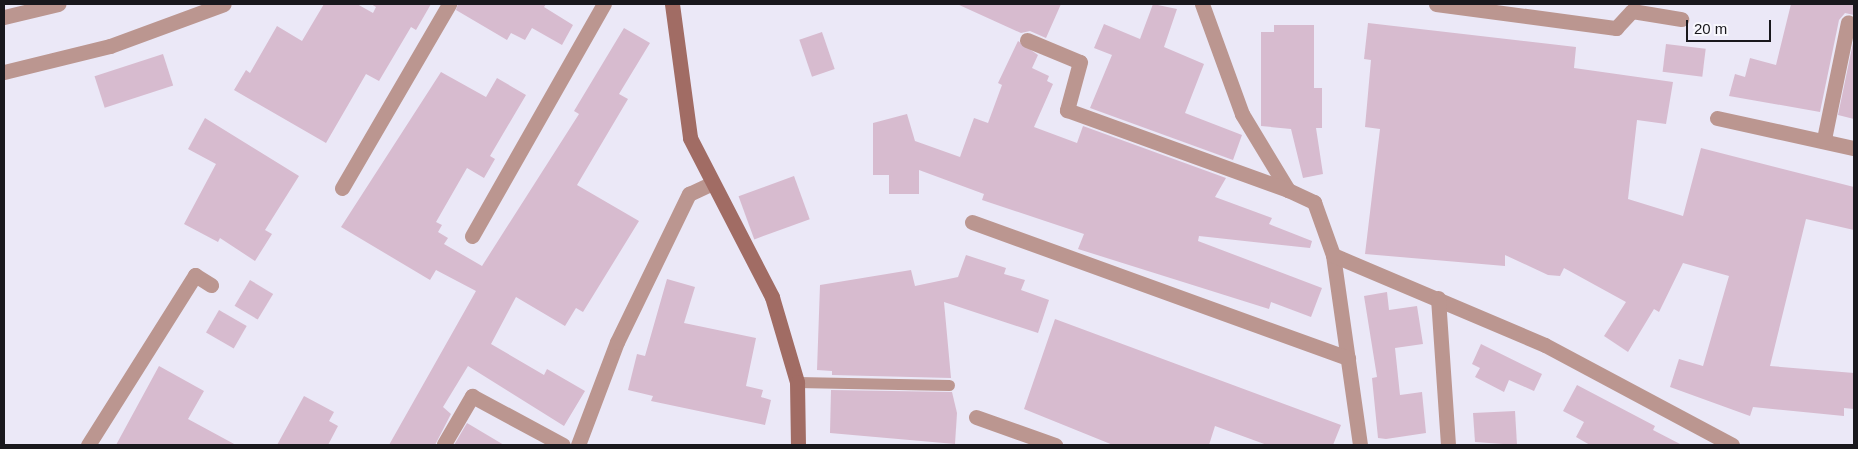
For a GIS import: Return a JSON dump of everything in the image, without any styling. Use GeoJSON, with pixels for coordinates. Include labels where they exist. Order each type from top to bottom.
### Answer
{"type":"FeatureCollection","features":[{"type":"Feature","properties":{"kind":"street"},"geometry":{"type":"LineString","coordinates":[[4,17],[58,4]]}},
{"type":"Feature","properties":{"kind":"street"},"geometry":{"type":"LineString","coordinates":[[4,72],[110,46],[224,4]]}},
{"type":"Feature","properties":{"kind":"street"},"geometry":{"type":"LineString","coordinates":[[342,188],[449,4]]}},
{"type":"Feature","properties":{"kind":"street"},"geometry":{"type":"LineString","coordinates":[[472,236],[604,4]]}},
{"type":"Feature","properties":{"kind":"street"},"geometry":{"type":"LineString","coordinates":[[672,4],[684,112],[690,138],[710,184],[772,297],[796,382],[798,445]]}},
{"type":"Feature","properties":{"kind":"street"},"geometry":{"type":"LineString","coordinates":[[1202,4],[1242,114],[1288,190]]}},
{"type":"Feature","properties":{"kind":"street"},"geometry":{"type":"LineString","coordinates":[[1436,4],[1510,8],[1616,28],[1632,11],[1681,19]]}},
{"type":"Feature","properties":{"kind":"street"},"geometry":{"type":"LineString","coordinates":[[1824,139],[1848,22]]}},
{"type":"Feature","properties":{"kind":"street"},"geometry":{"type":"LineString","coordinates":[[1027,40],[1080,62],[1067,110],[1288,190],[1314,202],[1333,255],[1360,445]]}},
{"type":"Feature","properties":{"kind":"street"},"geometry":{"type":"LineString","coordinates":[[1717,118],[1824,139],[1854,148]]}},
{"type":"Feature","properties":{"kind":"street"},"geometry":{"type":"LineString","coordinates":[[578,445],[618,342],[689,194],[710,184]]}},
{"type":"Feature","properties":{"kind":"street"},"geometry":{"type":"LineString","coordinates":[[972,222],[1348,358]]}},
{"type":"Feature","properties":{"kind":"street"},"geometry":{"type":"LineString","coordinates":[[1333,255],[1545,345],[1732,445]]}},
{"type":"Feature","properties":{"kind":"street"},"geometry":{"type":"LineString","coordinates":[[88,445],[195,275],[211,285]]}},
{"type":"Feature","properties":{"kind":"street"},"geometry":{"type":"LineString","coordinates":[[1438,298],[1448,445]]}},
{"type":"Feature","properties":{"kind":"street"},"geometry":{"type":"LineString","coordinates":[[444,444],[472,396],[563,445]]}},
{"type":"Feature","properties":{"kind":"street"},"geometry":{"type":"LineString","coordinates":[[976,417],[1054,445]]}},
{"type":"Feature","properties":{"kind":"lane"},"geometry":{"type":"LineString","coordinates":[[796,382],[949,385]]}},
{"type":"Feature","properties":{"kind":"building"},"geometry":{"type":"Polygon","coordinates":[[[324,4],[357,4],[373,13],[376,7],[371,4],[431,4],[416,30],[411,27],[379,81],[366,74],[326,143],[234,90],[246,70],[250,73],[277,26],[302,41],[324,4]]]}},
{"type":"Feature","properties":{"kind":"building"},"geometry":{"type":"Polygon","coordinates":[[[458,4],[546,4],[544,7],[573,25],[562,45],[532,28],[525,40],[511,33],[507,40],[456,10],[458,4]]]}},
{"type":"Feature","properties":{"kind":"building"},"geometry":{"type":"Polygon","coordinates":[[[957,4],[1061,4],[1046,38],[1030,31],[1021,33],[957,4]]]}},
{"type":"Feature","properties":{"kind":"building"},"geometry":{"type":"Polygon","coordinates":[[[1153,4],[1177,9],[1164,47],[1204,64],[1185,113],[1242,135],[1233,160],[1090,108],[1112,55],[1094,48],[1104,24],[1140,39],[1153,4]]]}},
{"type":"Feature","properties":{"kind":"building"},"geometry":{"type":"Polygon","coordinates":[[[1791,4],[1854,4],[1854,15],[1845,13],[1839,20],[1820,112],[1729,96],[1735,74],[1745,77],[1750,58],[1776,65],[1791,4]]]}},
{"type":"Feature","properties":{"kind":"building"},"geometry":{"type":"Polygon","coordinates":[[[1368,23],[1576,47],[1574,68],[1673,82],[1666,124],[1637,120],[1628,199],[1683,216],[1701,148],[1854,187],[1854,230],[1806,219],[1770,366],[1854,373],[1854,409],[1844,408],[1844,416],[1753,407],[1750,416],[1670,387],[1679,359],[1703,366],[1729,276],[1683,263],[1659,312],[1654,309],[1628,352],[1604,336],[1626,302],[1564,268],[1560,276],[1548,275],[1505,255],[1505,266],[1365,254],[1380,129],[1365,127],[1371,60],[1364,59],[1368,23]]]}},
{"type":"Feature","properties":{"kind":"building"},"geometry":{"type":"Polygon","coordinates":[[[1274,25],[1314,25],[1314,88],[1322,88],[1322,128],[1316,128],[1323,174],[1303,178],[1291,129],[1261,126],[1261,32],[1274,32],[1274,25]]]}},
{"type":"Feature","properties":{"kind":"building"},"geometry":{"type":"Polygon","coordinates":[[[624,28],[650,43],[619,94],[628,99],[577,185],[639,221],[583,312],[576,308],[565,326],[516,297],[491,344],[544,375],[547,369],[585,391],[564,426],[468,366],[443,407],[451,414],[435,445],[389,445],[476,291],[436,270],[430,280],[341,227],[441,72],[486,97],[497,78],[526,95],[490,156],[495,159],[484,178],[467,168],[436,222],[442,225],[438,232],[448,238],[444,244],[482,266],[579,114],[574,111],[624,28]]]}},
{"type":"Feature","properties":{"kind":"building"},"geometry":{"type":"Polygon","coordinates":[[[822,32],[835,69],[812,77],[799,40],[822,32]]]}},
{"type":"Feature","properties":{"kind":"building"},"geometry":{"type":"Polygon","coordinates":[[[1854,38],[1854,119],[1838,115],[1854,38]]]}},
{"type":"Feature","properties":{"kind":"building"},"geometry":{"type":"Polygon","coordinates":[[[1018,41],[1038,55],[1032,68],[1049,76],[1047,81],[1053,84],[1034,127],[1077,143],[1083,126],[1226,178],[1215,197],[1272,218],[1269,224],[1312,241],[1310,248],[1199,236],[1198,241],[1322,288],[1311,317],[1271,302],[1269,309],[1078,249],[1084,234],[982,200],[984,194],[919,170],[919,194],[889,194],[889,175],[873,175],[873,123],[907,114],[915,141],[960,157],[974,118],[988,123],[1002,85],[998,83],[1018,41]]]}},
{"type":"Feature","properties":{"kind":"building"},"geometry":{"type":"Polygon","coordinates":[[[1666,44],[1706,49],[1702,77],[1663,72],[1666,44]]]}},
{"type":"Feature","properties":{"kind":"building"},"geometry":{"type":"Polygon","coordinates":[[[163,54],[173,85],[105,108],[95,76],[163,54]]]}},
{"type":"Feature","properties":{"kind":"building"},"geometry":{"type":"Polygon","coordinates":[[[205,118],[299,176],[265,230],[272,234],[255,261],[220,238],[218,242],[184,224],[216,164],[188,149],[205,118]]]}},
{"type":"Feature","properties":{"kind":"building"},"geometry":{"type":"Polygon","coordinates":[[[794,176],[810,219],[754,239],[739,196],[794,176]]]}},
{"type":"Feature","properties":{"kind":"building"},"geometry":{"type":"Polygon","coordinates":[[[966,255],[1006,268],[1004,274],[1025,280],[1021,290],[1049,300],[1038,333],[944,302],[951,378],[832,375],[832,371],[817,370],[820,285],[911,270],[915,286],[958,277],[966,255]]]}},
{"type":"Feature","properties":{"kind":"building"},"geometry":{"type":"Polygon","coordinates":[[[667,279],[695,287],[684,323],[756,338],[746,386],[763,390],[761,397],[771,400],[765,425],[651,401],[653,396],[628,390],[637,354],[645,356],[667,279]]]}},
{"type":"Feature","properties":{"kind":"building"},"geometry":{"type":"Polygon","coordinates":[[[250,280],[273,294],[258,320],[235,306],[250,280]]]}},
{"type":"Feature","properties":{"kind":"building"},"geometry":{"type":"Polygon","coordinates":[[[1387,292],[1389,310],[1417,306],[1423,344],[1395,348],[1400,395],[1422,392],[1426,433],[1386,439],[1378,438],[1372,378],[1377,377],[1364,296],[1387,292]]]}},
{"type":"Feature","properties":{"kind":"building"},"geometry":{"type":"Polygon","coordinates":[[[219,310],[247,326],[234,349],[206,333],[219,310]]]}},
{"type":"Feature","properties":{"kind":"building"},"geometry":{"type":"Polygon","coordinates":[[[1055,319],[1341,425],[1333,445],[1267,445],[1215,426],[1209,445],[1113,445],[1024,409],[1055,319]]]}},
{"type":"Feature","properties":{"kind":"building"},"geometry":{"type":"Polygon","coordinates":[[[1481,344],[1542,374],[1534,391],[1509,380],[1504,392],[1475,377],[1480,368],[1472,364],[1481,344]]]}},
{"type":"Feature","properties":{"kind":"building"},"geometry":{"type":"Polygon","coordinates":[[[159,366],[204,391],[188,419],[236,445],[116,445],[159,366]]]}},
{"type":"Feature","properties":{"kind":"building"},"geometry":{"type":"Polygon","coordinates":[[[1577,385],[1655,426],[1653,430],[1682,445],[1590,445],[1576,437],[1584,422],[1563,411],[1577,385]]]}},
{"type":"Feature","properties":{"kind":"building"},"geometry":{"type":"Polygon","coordinates":[[[831,390],[952,392],[957,413],[955,444],[830,433],[831,390]]]}},
{"type":"Feature","properties":{"kind":"building"},"geometry":{"type":"Polygon","coordinates":[[[304,396],[334,412],[329,421],[338,426],[328,445],[277,445],[304,396]]]}},
{"type":"Feature","properties":{"kind":"building"},"geometry":{"type":"Polygon","coordinates":[[[1515,411],[1517,445],[1475,442],[1473,413],[1515,411]]]}},
{"type":"Feature","properties":{"kind":"building"},"geometry":{"type":"Polygon","coordinates":[[[467,423],[504,445],[454,445],[467,423]]]}}]}
